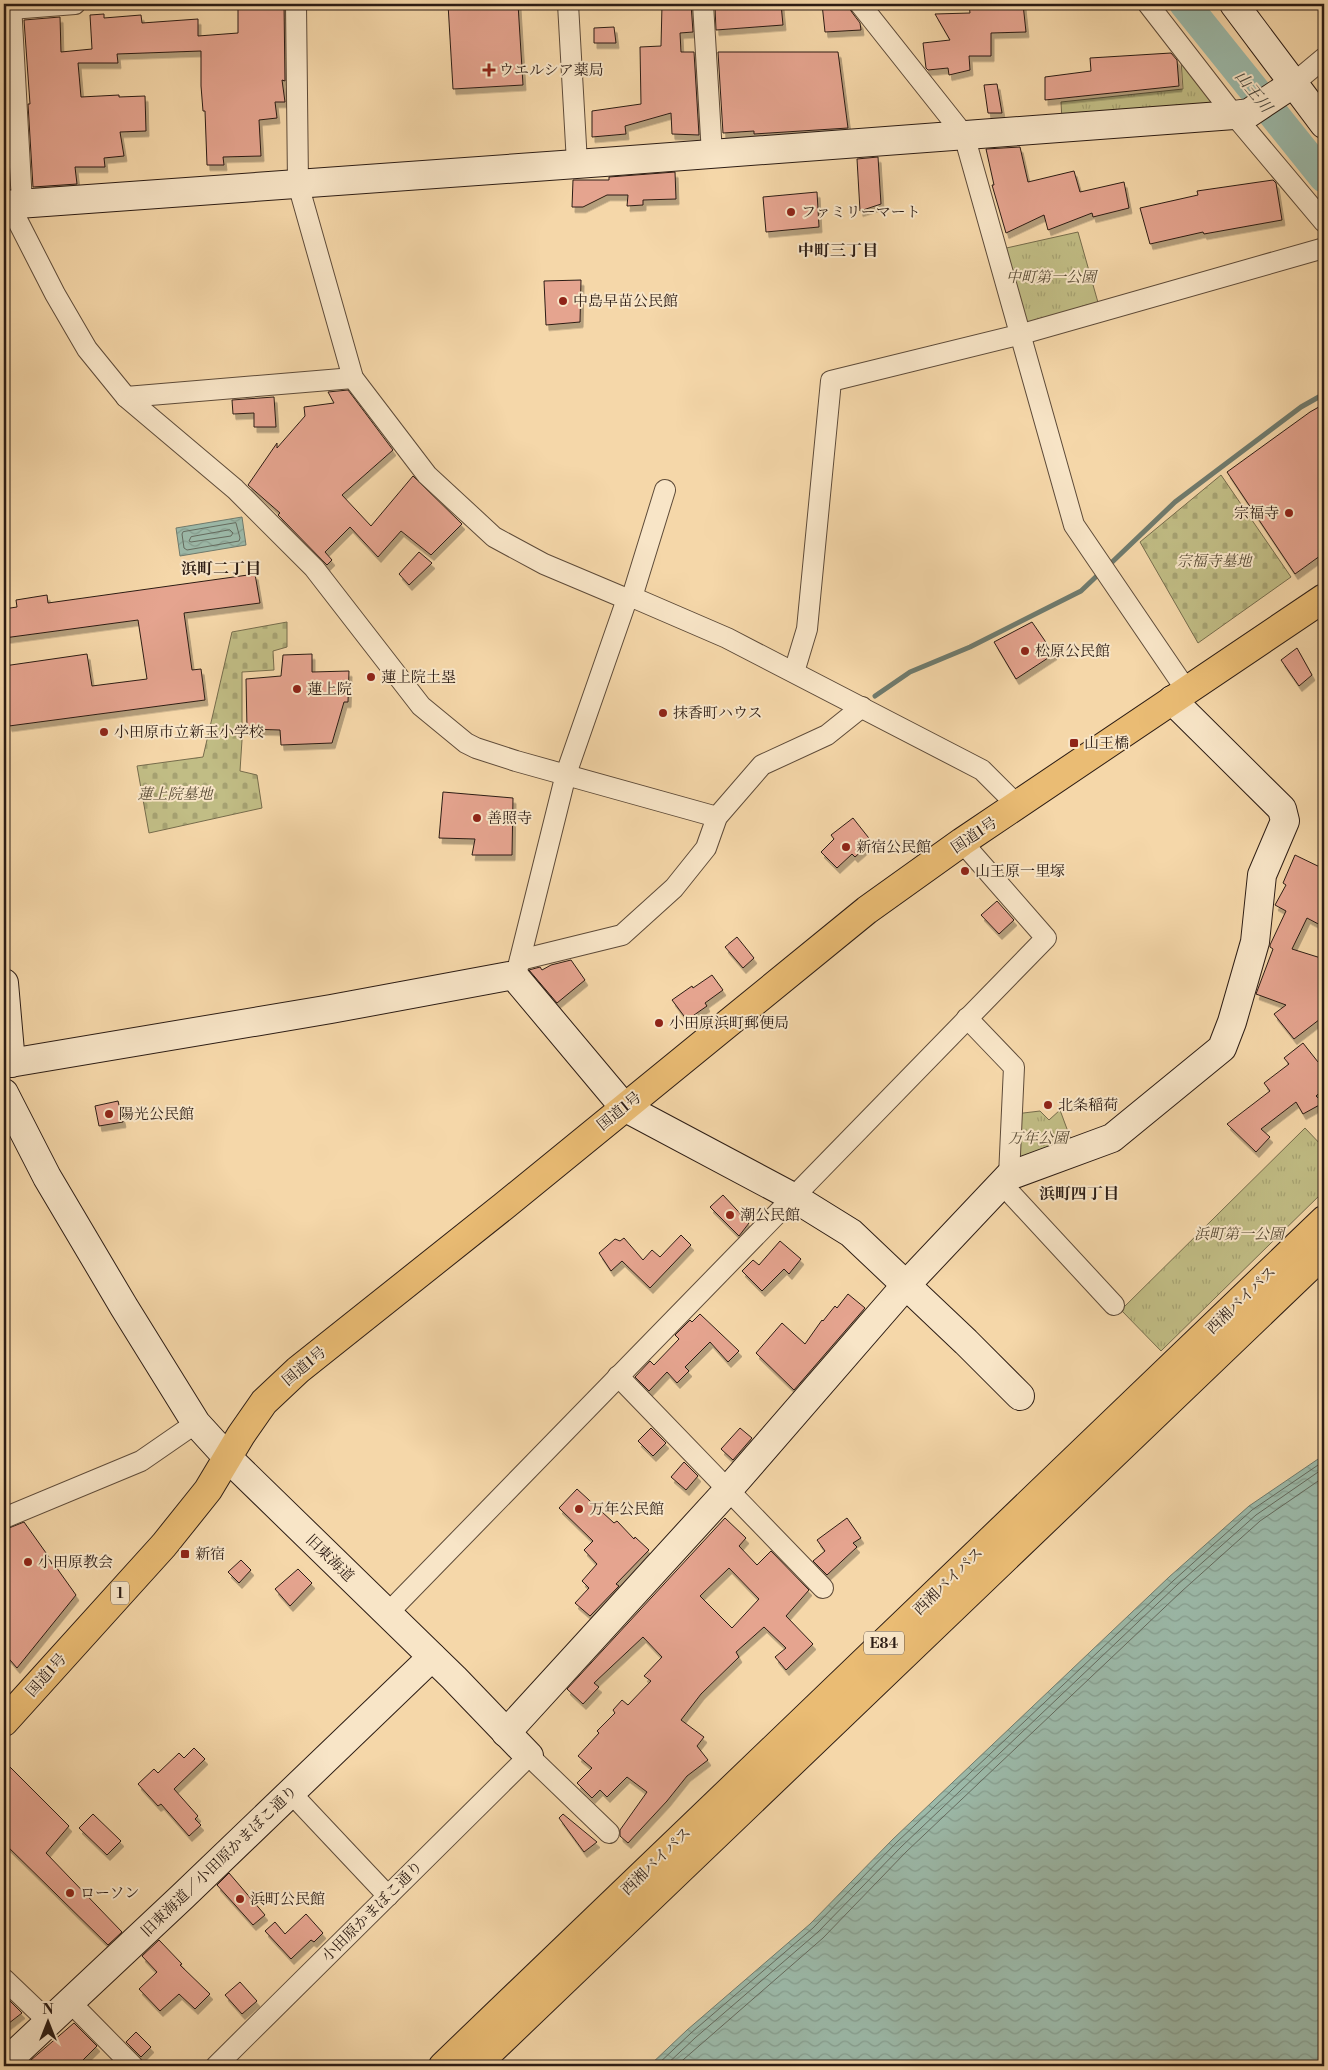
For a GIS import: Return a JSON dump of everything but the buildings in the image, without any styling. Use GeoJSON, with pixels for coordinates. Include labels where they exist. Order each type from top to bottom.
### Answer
{"type":"FeatureCollection","features":[{"type":"Feature","properties":{"kind":"highway","name":"国道1号"},"geometry":{"type":"LineString","coordinates":[[4,1722],[164,1545],[208,1490],[241,1435],[264,1402],[298,1370],[504,1206],[867,910],[962,842],[1324,598]]}},
{"type":"Feature","properties":{"kind":"highway","name":"西湘バイパス"},"geometry":{"type":"LineString","coordinates":[[443,2066],[1324,1220]]}},
{"type":"Feature","properties":{"kind":"highway","name":"西湘バイパス"},"geometry":{"type":"LineString","coordinates":[[475,2066],[1324,1253]]}},
{"type":"Feature","properties":{"kind":"street"},"geometry":{"type":"LineString","coordinates":[[75,4],[11,6],[12,204],[55,294],[87,349],[126,396],[235,490],[314,568],[421,706],[466,743],[516,761],[717,817]]}},
{"type":"Feature","properties":{"kind":"street"},"geometry":{"type":"LineString","coordinates":[[296,4],[298,184],[353,378],[427,475],[494,537],[544,564],[727,638],[794,672],[982,770],[1017,805]]}},
{"type":"Feature","properties":{"kind":"street"},"geometry":{"type":"LineString","coordinates":[[568,4],[577,163]]}},
{"type":"Feature","properties":{"kind":"street"},"geometry":{"type":"LineString","coordinates":[[703,4],[712,154]]}},
{"type":"Feature","properties":{"kind":"street"},"geometry":{"type":"LineString","coordinates":[[506,1733],[728,1490],[906,1285],[1006,1180],[1112,1138],[1222,1048],[1232,1022],[1255,942],[1262,875],[1285,821],[1282,809],[1180,695],[1117,588],[1074,525],[1022,334],[964,135],[860,4]]}},
{"type":"Feature","properties":{"kind":"street"},"geometry":{"type":"LineString","coordinates":[[1148,4],[1241,114],[1324,222]]}},
{"type":"Feature","properties":{"kind":"street"},"geometry":{"type":"LineString","coordinates":[[1234,4],[1324,124]]}},
{"type":"Feature","properties":{"kind":"street"},"geometry":{"type":"LineString","coordinates":[[12,204],[1241,114],[1294,83],[1324,58]]}},
{"type":"Feature","properties":{"kind":"street"},"geometry":{"type":"LineString","coordinates":[[794,672],[806,629],[831,381],[1022,334],[1324,248]]}},
{"type":"Feature","properties":{"kind":"street"},"geometry":{"type":"LineString","coordinates":[[126,396],[353,378]]}},
{"type":"Feature","properties":{"kind":"street"},"geometry":{"type":"LineString","coordinates":[[518,969],[566,774],[630,598],[665,490]]}},
{"type":"Feature","properties":{"kind":"street"},"geometry":{"type":"LineString","coordinates":[[4,983],[7,1064],[331,1009],[510,976],[518,969],[622,935],[674,888],[685,875],[706,848],[717,817],[762,765],[827,735],[862,707]]}},
{"type":"Feature","properties":{"kind":"street"},"geometry":{"type":"LineString","coordinates":[[387,1614],[1046,938],[962,842]]}},
{"type":"Feature","properties":{"kind":"street"},"geometry":{"type":"LineString","coordinates":[[518,969],[624,1107],[793,1197],[851,1233],[1020,1396]]}},
{"type":"Feature","properties":{"kind":"street"},"geometry":{"type":"LineString","coordinates":[[968,1018],[1014,1067],[1006,1180],[1114,1305]]}},
{"type":"Feature","properties":{"kind":"street","name":"旧東海道"},"geometry":{"type":"LineString","coordinates":[[4,1093],[47,1177],[196,1424],[228,1458],[432,1657],[528,1756]]}},
{"type":"Feature","properties":{"kind":"street"},"geometry":{"type":"LineString","coordinates":[[618,1376],[823,1588]]}},
{"type":"Feature","properties":{"kind":"street"},"geometry":{"type":"LineString","coordinates":[[4,1518],[141,1461],[196,1424]]}},
{"type":"Feature","properties":{"kind":"street","name":"旧東海道／小田原かまぼこ通り"},"geometry":{"type":"LineString","coordinates":[[4,2064],[432,1657]]}},
{"type":"Feature","properties":{"kind":"street"},"geometry":{"type":"LineString","coordinates":[[528,1756],[609,1833]]}},
{"type":"Feature","properties":{"kind":"street","name":"小田原かまぼこ通り"},"geometry":{"type":"LineString","coordinates":[[216,2066],[528,1756]]}},
{"type":"Feature","properties":{"kind":"street"},"geometry":{"type":"LineString","coordinates":[[290,1792],[388,1896]]}},
{"type":"Feature","properties":{"kind":"street"},"geometry":{"type":"LineString","coordinates":[[4,1979],[49,2022]]}},
{"type":"Feature","properties":{"kind":"street"},"geometry":{"type":"LineString","coordinates":[[70,2002],[133,2066]]}},
{"type":"Feature","properties":{"kind":"green space"},"geometry":{"type":"Polygon","coordinates":[[[1181,60],[1220,109],[1062,121],[1061,102],[1183,89],[1181,60]]]}},
{"type":"Feature","properties":{"kind":"green space","name":"中町第一公園"},"geometry":{"type":"Polygon","coordinates":[[[1078,232],[1099,306],[1025,328],[1002,249],[1078,232]]]}},
{"type":"Feature","properties":{"kind":"green space","name":"宗福寺墓地"},"geometry":{"type":"Polygon","coordinates":[[[1221,475],[1291,577],[1198,643],[1140,542],[1221,475]]]}},
{"type":"Feature","properties":{"kind":"green space","name":"蓮上院墓地"},"geometry":{"type":"Polygon","coordinates":[[[287,622],[287,647],[273,651],[274,670],[242,672],[240,771],[257,775],[262,808],[149,833],[137,766],[203,757],[232,632],[287,622]]]}},
{"type":"Feature","properties":{"kind":"green space","name":"万年公園"},"geometry":{"type":"Polygon","coordinates":[[[1060,1110],[1074,1148],[1013,1170],[1015,1114],[1040,1111],[1049,1120],[1060,1110]]]}},
{"type":"Feature","properties":{"kind":"green space","name":"浜町第一公園"},"geometry":{"type":"Polygon","coordinates":[[[1305,1128],[1324,1148],[1324,1191],[1161,1351],[1121,1310],[1305,1128]]]}},
{"type":"Feature","properties":{"kind":"water"},"geometry":{"type":"Polygon","coordinates":[[[242,517],[246,545],[180,556],[176,528],[242,517]]]}},
{"type":"Feature","properties":{"kind":"water"},"geometry":{"type":"Polygon","coordinates":[[[1324,1455],[1324,2066],[649,2066],[687,2030],[810,1924],[893,1839],[1169,1577],[1249,1506],[1324,1455]]]}},
{"type":"Feature","properties":{"kind":"waterway","name":"山王川"},"geometry":{"type":"LineString","coordinates":[[1185,4],[1324,177]]}},
{"type":"Feature","properties":{"kind":"waterway"},"geometry":{"type":"LineString","coordinates":[[1108,566],[1175,502],[1301,407],[1324,394]]}},
{"type":"Feature","properties":{"kind":"waterway"},"geometry":{"type":"LineString","coordinates":[[875,696],[910,672],[970,647],[1081,591],[1102,571]]}},
{"type":"Feature","properties":{"kind":"place","name":"ウエルシア薬局"},"geometry":{"type":"Point","coordinates":[489,70]}},
{"type":"Feature","properties":{"kind":"place","name":"ファミリーマート"},"geometry":{"type":"Point","coordinates":[791,212]}},
{"type":"Feature","properties":{"kind":"place","name":"中島早苗公民館"},"geometry":{"type":"Point","coordinates":[563,301]}},
{"type":"Feature","properties":{"kind":"place","name":"宗福寺"},"geometry":{"type":"Point","coordinates":[1289,513]}},
{"type":"Feature","properties":{"kind":"place","name":"松原公民館"},"geometry":{"type":"Point","coordinates":[1025,651]}},
{"type":"Feature","properties":{"kind":"place","name":"蓮上院土塁"},"geometry":{"type":"Point","coordinates":[371,677]}},
{"type":"Feature","properties":{"kind":"place","name":"蓮上院"},"geometry":{"type":"Point","coordinates":[297,689]}},
{"type":"Feature","properties":{"kind":"place","name":"抹香町ハウス"},"geometry":{"type":"Point","coordinates":[663,713]}},
{"type":"Feature","properties":{"kind":"place","name":"小田原市立新玉小学校"},"geometry":{"type":"Point","coordinates":[104,732]}},
{"type":"Feature","properties":{"kind":"place","name":"山王橋"},"geometry":{"type":"Point","coordinates":[1074,743]}},
{"type":"Feature","properties":{"kind":"place","name":"善照寺"},"geometry":{"type":"Point","coordinates":[477,818]}},
{"type":"Feature","properties":{"kind":"place","name":"新宿公民館"},"geometry":{"type":"Point","coordinates":[846,847]}},
{"type":"Feature","properties":{"kind":"place","name":"山王原一里塚"},"geometry":{"type":"Point","coordinates":[965,871]}},
{"type":"Feature","properties":{"kind":"place","name":"小田原浜町郵便局"},"geometry":{"type":"Point","coordinates":[659,1023]}},
{"type":"Feature","properties":{"kind":"place","name":"北条稲荷"},"geometry":{"type":"Point","coordinates":[1048,1105]}},
{"type":"Feature","properties":{"kind":"place","name":"陽光公民館"},"geometry":{"type":"Point","coordinates":[109,1114]}},
{"type":"Feature","properties":{"kind":"place","name":"潮公民館"},"geometry":{"type":"Point","coordinates":[730,1215]}},
{"type":"Feature","properties":{"kind":"place","name":"万年公民館"},"geometry":{"type":"Point","coordinates":[579,1509]}},
{"type":"Feature","properties":{"kind":"place","name":"新宿"},"geometry":{"type":"Point","coordinates":[185,1554]}},
{"type":"Feature","properties":{"kind":"place","name":"小田原教会"},"geometry":{"type":"Point","coordinates":[28,1562]}},
{"type":"Feature","properties":{"kind":"place","name":"ローソン"},"geometry":{"type":"Point","coordinates":[70,1893]}},
{"type":"Feature","properties":{"kind":"place","name":"浜町公民館"},"geometry":{"type":"Point","coordinates":[240,1899]}},
{"type":"Feature","properties":{"kind":"district","name":"中町三丁目"},"geometry":{"type":"Point","coordinates":[838,250]}},
{"type":"Feature","properties":{"kind":"district","name":"浜町二丁目"},"geometry":{"type":"Point","coordinates":[221,568]}},
{"type":"Feature","properties":{"kind":"district","name":"浜町四丁目"},"geometry":{"type":"Point","coordinates":[1079,1193]}}]}
